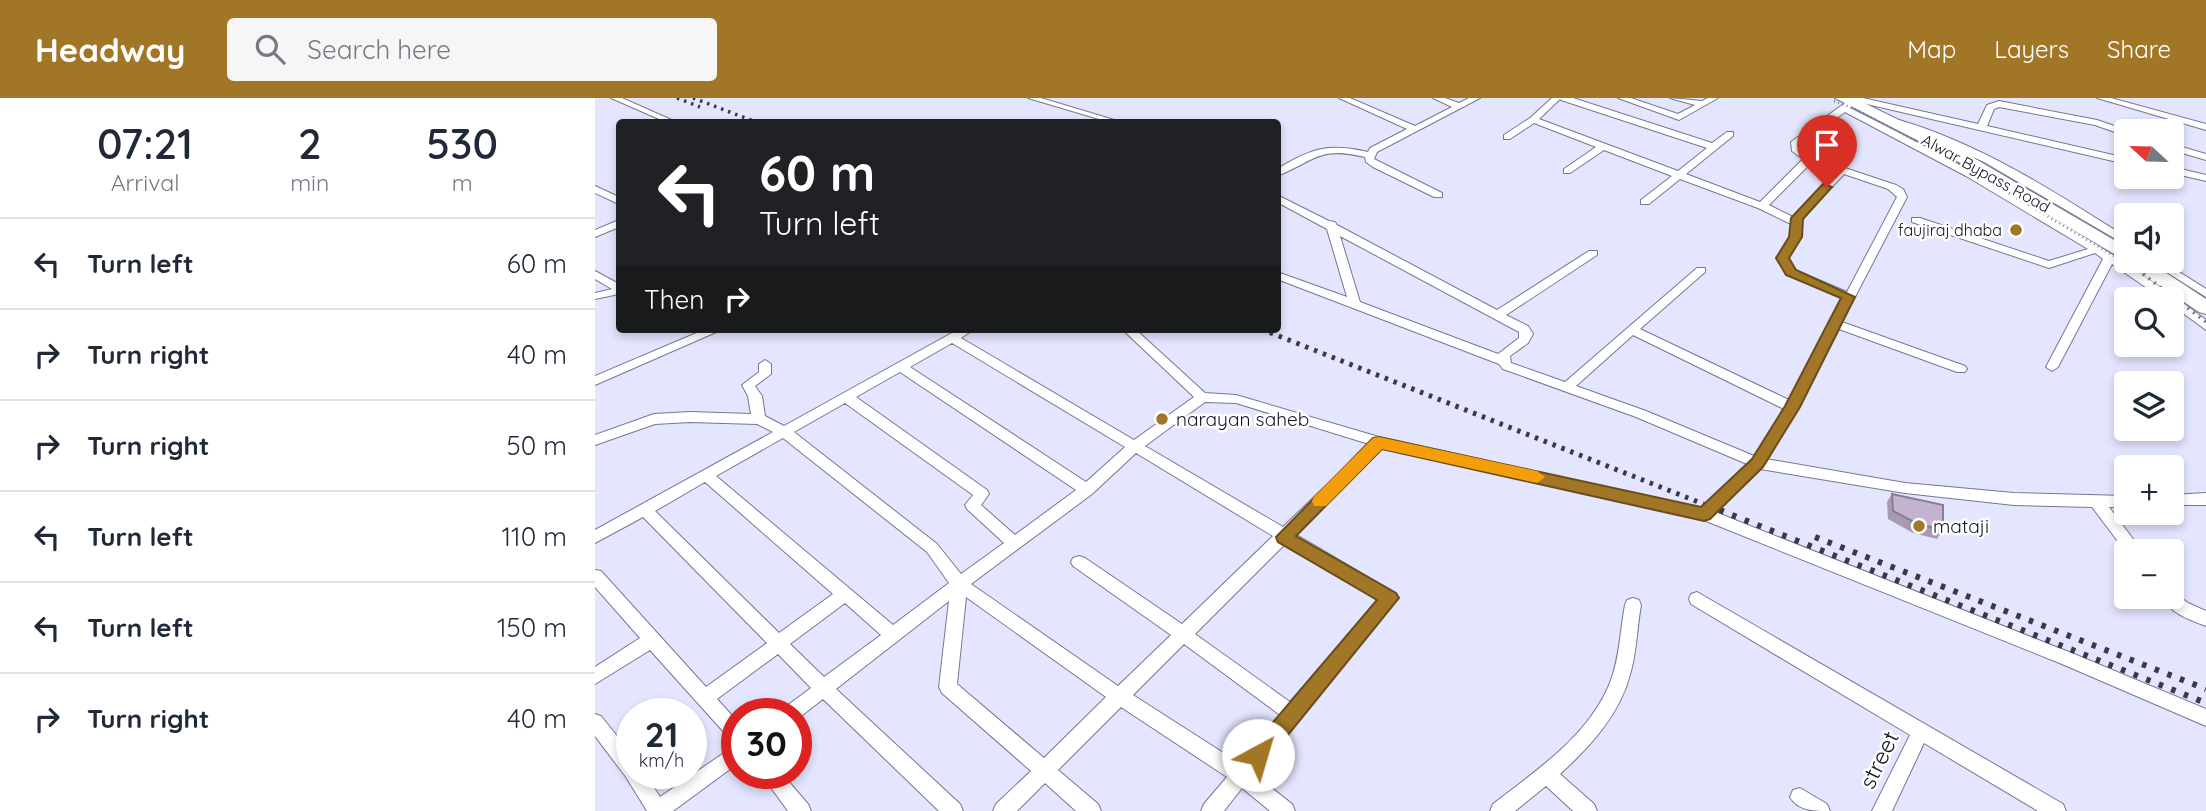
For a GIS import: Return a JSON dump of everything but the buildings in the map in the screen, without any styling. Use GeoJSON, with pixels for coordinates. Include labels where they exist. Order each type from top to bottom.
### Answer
{"type":"FeatureCollection","features":[{"type":"Feature","properties":{"kind":"highway","name":"Alwar Bypass Road"},"geometry":{"type":"LineString","coordinates":[[1848,101],[1956,154],[2114,253]]}},
{"type":"Feature","properties":{"kind":"highway"},"geometry":{"type":"LineString","coordinates":[[2153,273],[2206,308]]}},
{"type":"Feature","properties":{"kind":"street"},"geometry":{"type":"LineString","coordinates":[[615,98],[665,119]]}},
{"type":"Feature","properties":{"kind":"street"},"geometry":{"type":"LineString","coordinates":[[1032,98],[1106,119]]}},
{"type":"Feature","properties":{"kind":"street"},"geometry":{"type":"LineString","coordinates":[[1343,98],[1415,129]]}},
{"type":"Feature","properties":{"kind":"street"},"geometry":{"type":"LineString","coordinates":[[1437,98],[1459,107]]}},
{"type":"Feature","properties":{"kind":"street"},"geometry":{"type":"LineString","coordinates":[[1437,195],[1376,165],[1369,160],[1369,155],[1373,150],[1476,98]]}},
{"type":"Feature","properties":{"kind":"street"},"geometry":{"type":"LineString","coordinates":[[1507,137],[1533,120],[1557,98]]}},
{"type":"Feature","properties":{"kind":"street"},"geometry":{"type":"LineString","coordinates":[[1564,98],[1714,148]]}},
{"type":"Feature","properties":{"kind":"street"},"geometry":{"type":"LineString","coordinates":[[1622,98],[1679,117],[1714,98]]}},
{"type":"Feature","properties":{"kind":"street"},"geometry":{"type":"LineString","coordinates":[[1674,98],[1704,104]]}},
{"type":"Feature","properties":{"kind":"street"},"geometry":{"type":"LineString","coordinates":[[2101,98],[2206,127]]}},
{"type":"Feature","properties":{"kind":"street"},"geometry":{"type":"LineString","coordinates":[[1848,101],[2114,157]]}},
{"type":"Feature","properties":{"kind":"street"},"geometry":{"type":"LineString","coordinates":[[1704,514],[1757,463],[1792,407],[1902,197],[1899,191],[1892,187],[1799,154],[1794,144],[1848,101]]}},
{"type":"Feature","properties":{"kind":"street"},"geometry":{"type":"LineString","coordinates":[[1848,101],[2097,249],[2114,255]]}},
{"type":"Feature","properties":{"kind":"street"},"geometry":{"type":"LineString","coordinates":[[1981,129],[1990,107],[1999,104],[2097,123],[2114,129]]}},
{"type":"Feature","properties":{"kind":"street"},"geometry":{"type":"LineString","coordinates":[[1533,120],[1680,174],[1795,222]]}},
{"type":"Feature","properties":{"kind":"street"},"geometry":{"type":"LineString","coordinates":[[1888,120],[1938,135],[1974,153],[2114,236]]}},
{"type":"Feature","properties":{"kind":"street"},"geometry":{"type":"LineString","coordinates":[[1645,202],[1730,134]]}},
{"type":"Feature","properties":{"kind":"street"},"geometry":{"type":"LineString","coordinates":[[1281,171],[1312,153],[1328,148],[1338,147],[1369,155]]}},
{"type":"Feature","properties":{"kind":"street"},"geometry":{"type":"LineString","coordinates":[[1567,171],[1602,147]]}},
{"type":"Feature","properties":{"kind":"street"},"geometry":{"type":"LineString","coordinates":[[2184,151],[2206,157]]}},
{"type":"Feature","properties":{"kind":"street"},"geometry":{"type":"LineString","coordinates":[[1762,206],[1809,159]]}},
{"type":"Feature","properties":{"kind":"street"},"geometry":{"type":"LineString","coordinates":[[1841,171],[1795,222],[1795,237],[1783,258],[1785,266],[1791,272],[1849,297]]}},
{"type":"Feature","properties":{"kind":"street"},"geometry":{"type":"LineString","coordinates":[[2184,173],[2206,178]]}},
{"type":"Feature","properties":{"kind":"street"},"geometry":{"type":"LineString","coordinates":[[595,189],[616,200]]}},
{"type":"Feature","properties":{"kind":"street"},"geometry":{"type":"LineString","coordinates":[[1281,200],[1331,224],[1524,329],[1527,334],[1524,340],[1504,354],[1503,360]]}},
{"type":"Feature","properties":{"kind":"street"},"geometry":{"type":"LineString","coordinates":[[1916,220],[2049,265],[2097,249]]}},
{"type":"Feature","properties":{"kind":"street"},"geometry":{"type":"LineString","coordinates":[[595,234],[616,224]]}},
{"type":"Feature","properties":{"kind":"street"},"geometry":{"type":"LineString","coordinates":[[1331,224],[1355,302]]}},
{"type":"Feature","properties":{"kind":"street"},"geometry":{"type":"LineString","coordinates":[[1498,315],[1593,253]]}},
{"type":"Feature","properties":{"kind":"street"},"geometry":{"type":"LineString","coordinates":[[2052,367],[2114,263]]}},
{"type":"Feature","properties":{"kind":"street"},"geometry":{"type":"LineString","coordinates":[[1568,386],[1701,270]]}},
{"type":"Feature","properties":{"kind":"street"},"geometry":{"type":"LineString","coordinates":[[2138,273],[2155,287]]}},
{"type":"Feature","properties":{"kind":"street"},"geometry":{"type":"LineString","coordinates":[[2173,273],[2206,295]]}},
{"type":"Feature","properties":{"kind":"street"},"geometry":{"type":"LineString","coordinates":[[595,274],[616,287]]}},
{"type":"Feature","properties":{"kind":"street"},"geometry":{"type":"LineString","coordinates":[[1281,276],[1355,302],[1503,360],[1507,366],[1568,386],[1757,463],[1905,488],[2014,499],[2114,502]]}},
{"type":"Feature","properties":{"kind":"street"},"geometry":{"type":"LineString","coordinates":[[595,296],[616,290]]}},
{"type":"Feature","properties":{"kind":"street"},"geometry":{"type":"LineString","coordinates":[[2184,309],[2206,324]]}},
{"type":"Feature","properties":{"kind":"street"},"geometry":{"type":"LineString","coordinates":[[1835,324],[1961,369]]}},
{"type":"Feature","properties":{"kind":"street"},"geometry":{"type":"LineString","coordinates":[[1632,330],[1792,407]]}},
{"type":"Feature","properties":{"kind":"street"},"geometry":{"type":"LineString","coordinates":[[595,380],[707,333]]}},
{"type":"Feature","properties":{"kind":"street"},"geometry":{"type":"LineString","coordinates":[[595,537],[961,333]]}},
{"type":"Feature","properties":{"kind":"street"},"geometry":{"type":"LineString","coordinates":[[1132,333],[1202,397],[1237,399],[1379,442],[1704,514],[2068,659],[2206,718]]}},
{"type":"Feature","properties":{"kind":"street"},"geometry":{"type":"LineString","coordinates":[[953,338],[1389,598],[1211,811]]}},
{"type":"Feature","properties":{"kind":"street"},"geometry":{"type":"LineString","coordinates":[[759,419],[755,396],[748,385],[765,374],[765,364]]}},
{"type":"Feature","properties":{"kind":"street"},"geometry":{"type":"LineString","coordinates":[[901,367],[1087,490]]}},
{"type":"Feature","properties":{"kind":"street"},"geometry":{"type":"LineString","coordinates":[[846,397],[982,494],[972,505],[1014,543]]}},
{"type":"Feature","properties":{"kind":"street"},"geometry":{"type":"LineString","coordinates":[[812,698],[959,584],[1087,490],[1135,447],[1202,397]]}},
{"type":"Feature","properties":{"kind":"street"},"geometry":{"type":"LineString","coordinates":[[595,440],[654,419],[759,419],[785,432],[932,548],[959,584],[1120,697],[1242,776],[1285,811]]}},
{"type":"Feature","properties":{"kind":"street"},"geometry":{"type":"LineString","coordinates":[[1003,811],[1379,442]]}},
{"type":"Feature","properties":{"kind":"street"},"geometry":{"type":"LineString","coordinates":[[706,475],[893,635]]}},
{"type":"Feature","properties":{"kind":"street"},"geometry":{"type":"LineString","coordinates":[[2184,500],[2206,499]]}},
{"type":"Feature","properties":{"kind":"street"},"geometry":{"type":"LineString","coordinates":[[2097,503],[2125,539]]}},
{"type":"Feature","properties":{"kind":"street"},"geometry":{"type":"LineString","coordinates":[[645,510],[824,689],[953,811]]}},
{"type":"Feature","properties":{"kind":"street"},"geometry":{"type":"LineString","coordinates":[[1079,562],[1292,714]]}},
{"type":"Feature","properties":{"kind":"street"},"geometry":{"type":"LineString","coordinates":[[595,576],[705,698],[845,594]]}},
{"type":"Feature","properties":{"kind":"street"},"geometry":{"type":"LineString","coordinates":[[959,584],[948,687],[1091,811]]}},
{"type":"Feature","properties":{"kind":"street"},"geometry":{"type":"LineString","coordinates":[[1697,599],[2056,811]]}},
{"type":"Feature","properties":{"kind":"street"},"geometry":{"type":"LineString","coordinates":[[1500,811],[1588,736],[1604,712],[1619,680],[1633,605]]}},
{"type":"Feature","properties":{"kind":"street"},"geometry":{"type":"LineString","coordinates":[[2184,609],[2206,619]]}},
{"type":"Feature","properties":{"kind":"street"},"geometry":{"type":"LineString","coordinates":[[595,676],[653,639]]}},
{"type":"Feature","properties":{"kind":"street"},"geometry":{"type":"LineString","coordinates":[[707,700],[721,716]]}},
{"type":"Feature","properties":{"kind":"street"},"geometry":{"type":"LineString","coordinates":[[595,722],[616,750]]}},
{"type":"Feature","properties":{"kind":"street","name":"street"},"geometry":{"type":"LineString","coordinates":[[1882,811],[1921,731]]}},
{"type":"Feature","properties":{"kind":"street"},"geometry":{"type":"LineString","coordinates":[[643,789],[657,811],[721,765]]}},
{"type":"Feature","properties":{"kind":"street"},"geometry":{"type":"LineString","coordinates":[[1546,774],[1587,811]]}},
{"type":"Feature","properties":{"kind":"street"},"geometry":{"type":"LineString","coordinates":[[783,789],[801,811]]}},
{"type":"Feature","properties":{"kind":"street"},"geometry":{"type":"LineString","coordinates":[[1800,797],[1820,811]]}},
{"type":"Feature","properties":{"kind":"path"},"geometry":{"type":"LineString","coordinates":[[1848,101],[1855,109],[1960,164],[2147,276],[2206,324]]}},
{"type":"Feature","properties":{"kind":"railway"},"geometry":{"type":"LineString","coordinates":[[677,98],[700,107]]}},
{"type":"Feature","properties":{"kind":"railway"},"geometry":{"type":"LineString","coordinates":[[693,98],[748,119]]}},
{"type":"Feature","properties":{"kind":"railway"},"geometry":{"type":"LineString","coordinates":[[1271,333],[1711,507]]}},
{"type":"Feature","properties":{"kind":"railway"},"geometry":{"type":"LineString","coordinates":[[1707,505],[2206,703]]}},
{"type":"Feature","properties":{"kind":"railway"},"geometry":{"type":"LineString","coordinates":[[1815,537],[2206,689]]}},
{"type":"Feature","properties":{"kind":"slow traffic"},"geometry":{"type":"LineString","coordinates":[[1320,501],[1379,442],[1537,477]]}},
{"type":"Feature","properties":{"kind":"place","name":"faujiraj dhaba"},"geometry":{"type":"Point","coordinates":[2016,230]}},
{"type":"Feature","properties":{"kind":"place","name":"narayan saheb"},"geometry":{"type":"Point","coordinates":[1162,419]}},
{"type":"Feature","properties":{"kind":"place","name":"mataji"},"geometry":{"type":"Point","coordinates":[1919,526]}},
{"type":"Feature","properties":{"kind":"route"},"geometry":{"type":"LineString","coordinates":[[1258,755],[1389,598],[1284,537],[1379,442],[1704,514],[1757,463],[1792,407],[1849,297],[1791,272],[1785,266],[1783,258],[1795,237],[1797,218],[1827,187]]}}]}
